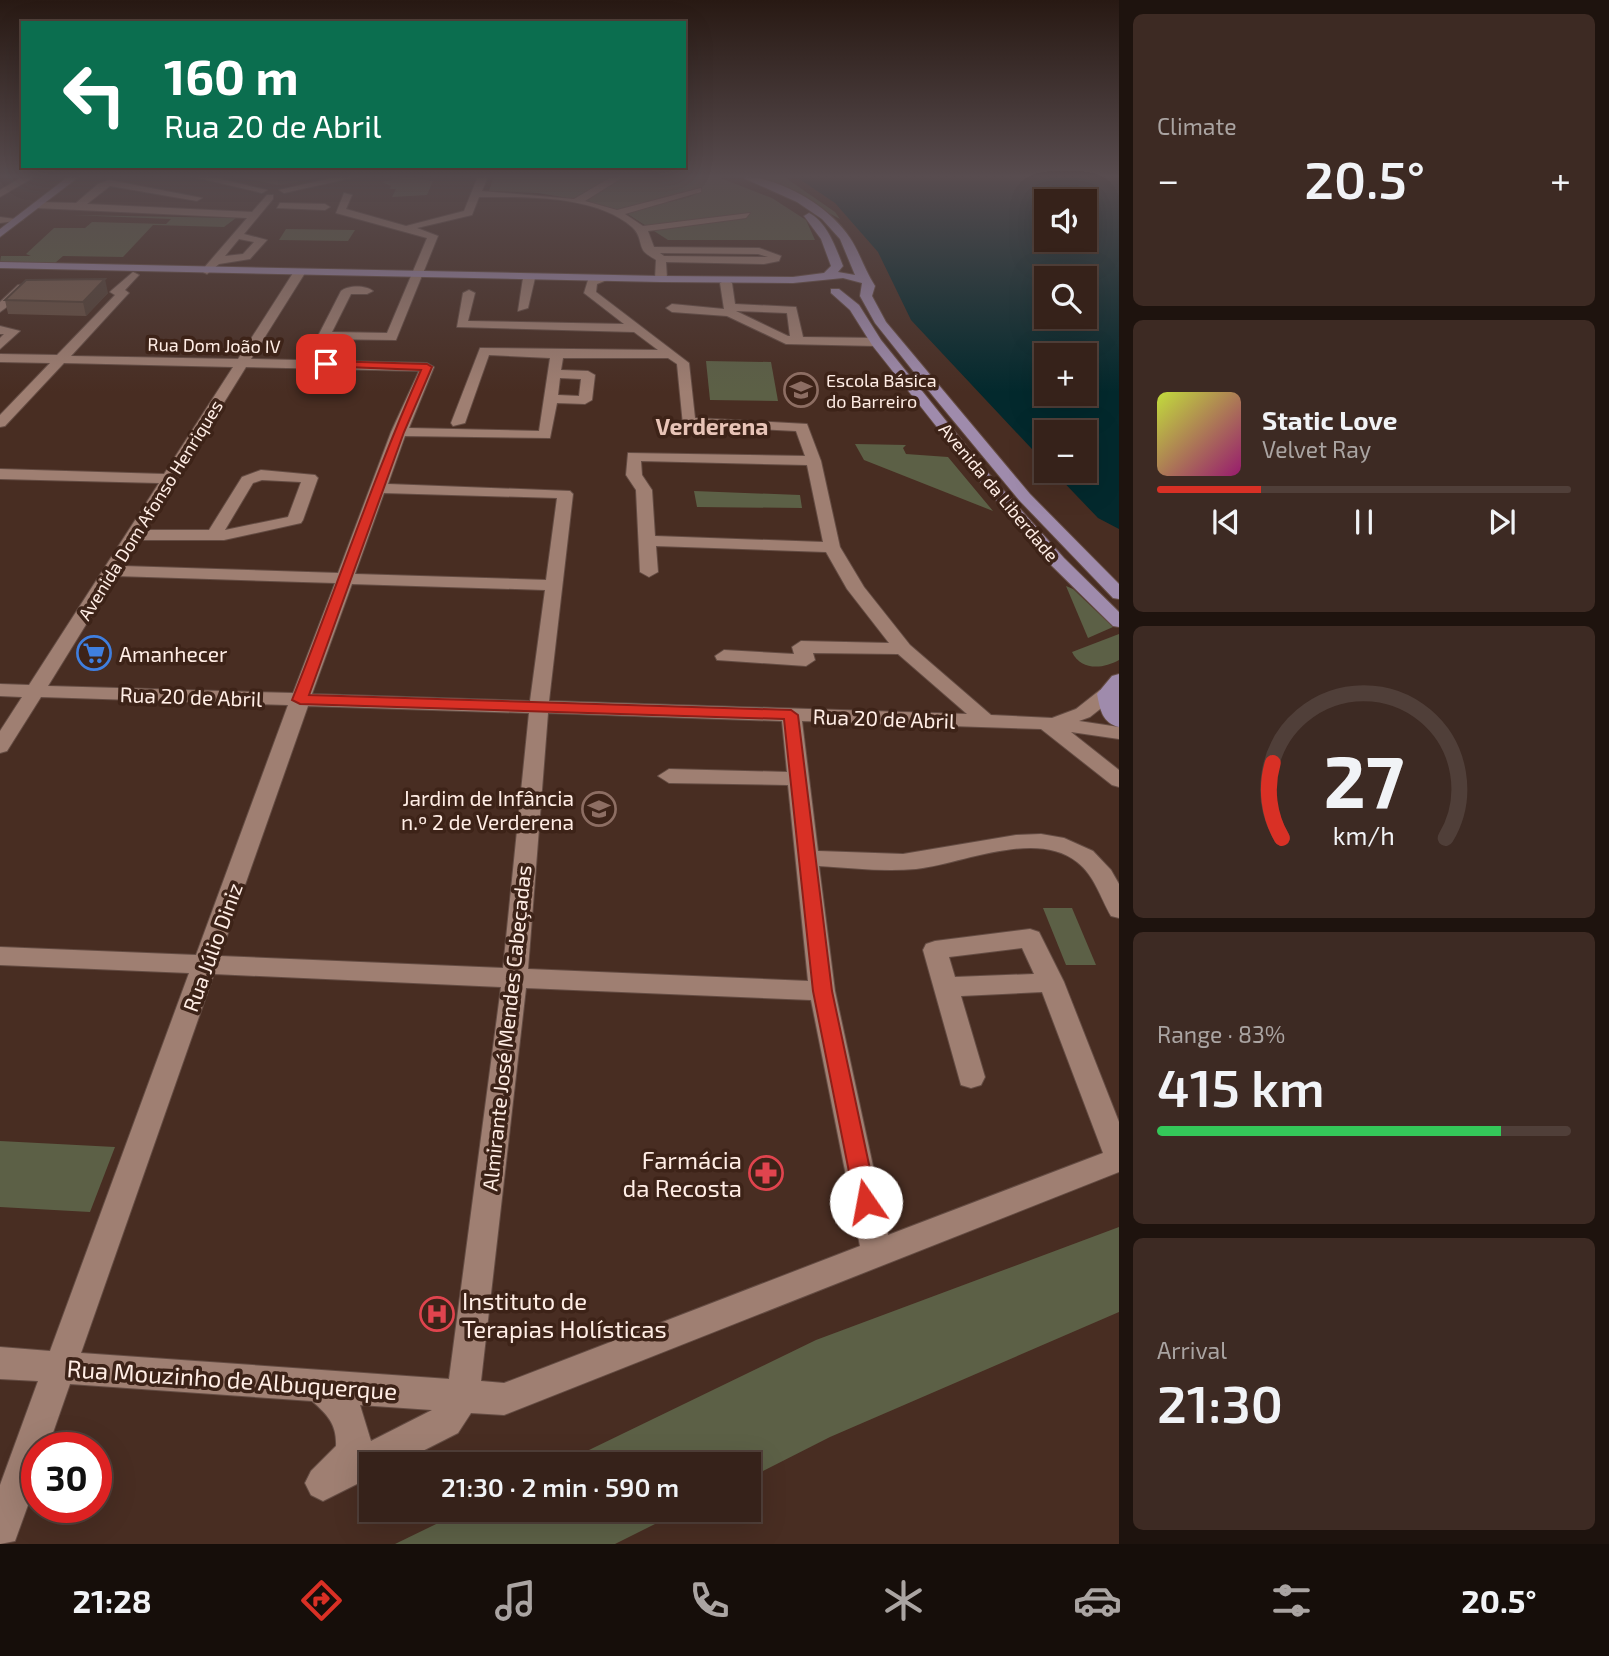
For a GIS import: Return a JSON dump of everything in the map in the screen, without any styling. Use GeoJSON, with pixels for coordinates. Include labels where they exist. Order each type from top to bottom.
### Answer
{"type":"FeatureCollection","features":[{"type":"Feature","properties":{"kind":"main road"},"geometry":{"type":"LineString","coordinates":[[830,248],[837,266],[816,283],[831,291]]}},
{"type":"Feature","properties":{"kind":"main road","name":"Avenida da Liberdade"},"geometry":{"type":"LineString","coordinates":[[851,248],[856,270],[867,284],[866,296],[881,323],[1038,513],[1119,594]]}},
{"type":"Feature","properties":{"kind":"main road"},"geometry":{"type":"LineString","coordinates":[[0,260],[35,267]]}},
{"type":"Feature","properties":{"kind":"main road"},"geometry":{"type":"LineString","coordinates":[[0,265],[529,278],[603,278],[793,280],[850,276],[867,284],[858,292],[785,284],[663,279]]}},
{"type":"Feature","properties":{"kind":"main road","name":"Avenida da Liberdade"},"geometry":{"type":"LineString","coordinates":[[831,291],[847,299],[876,342],[983,476],[1058,562],[1119,622]]}},
{"type":"Feature","properties":{"kind":"main road"},"geometry":{"type":"LineString","coordinates":[[1113,687],[1111,713],[1119,721]]}},
{"type":"Feature","properties":{"kind":"street"},"geometry":{"type":"LineString","coordinates":[[207,271],[227,248]]}},
{"type":"Feature","properties":{"kind":"street"},"geometry":{"type":"LineString","coordinates":[[215,261],[246,257],[254,248]]}},
{"type":"Feature","properties":{"kind":"street"},"geometry":{"type":"LineString","coordinates":[[366,291],[347,291],[324,335],[392,337],[428,248]]}},
{"type":"Feature","properties":{"kind":"street"},"geometry":{"type":"LineString","coordinates":[[648,250],[759,251],[776,256],[775,259],[764,261],[661,259],[648,250]]}},
{"type":"Feature","properties":{"kind":"street"},"geometry":{"type":"LineString","coordinates":[[661,259],[663,279]]}},
{"type":"Feature","properties":{"kind":"street","name":"Avenida Dom Afonso Henriques"},"geometry":{"type":"LineString","coordinates":[[0,747],[299,273]]}},
{"type":"Feature","properties":{"kind":"street"},"geometry":{"type":"LineString","coordinates":[[0,424],[122,293],[116,292],[133,275]]}},
{"type":"Feature","properties":{"kind":"street"},"geometry":{"type":"LineString","coordinates":[[522,309],[529,278]]}},
{"type":"Feature","properties":{"kind":"street"},"geometry":{"type":"LineString","coordinates":[[603,278],[592,282],[590,293],[684,363],[688,422],[802,427],[814,461],[832,547],[856,589],[903,649],[986,721]]}},
{"type":"Feature","properties":{"kind":"street"},"geometry":{"type":"LineString","coordinates":[[726,283],[730,311]]}},
{"type":"Feature","properties":{"kind":"street"},"geometry":{"type":"LineString","coordinates":[[0,308],[22,287],[45,288]]}},
{"type":"Feature","properties":{"kind":"street"},"geometry":{"type":"LineString","coordinates":[[469,293],[461,324],[636,328]]}},
{"type":"Feature","properties":{"kind":"street"},"geometry":{"type":"LineString","coordinates":[[730,311],[737,307],[792,310],[797,340]]}},
{"type":"Feature","properties":{"kind":"street"},"geometry":{"type":"LineString","coordinates":[[672,308],[730,311],[786,340],[876,342]]}},
{"type":"Feature","properties":{"kind":"street"},"geometry":{"type":"LineString","coordinates":[[0,330],[14,331],[0,345]]}},
{"type":"Feature","properties":{"kind":"street"},"geometry":{"type":"LineString","coordinates":[[458,423],[484,351],[671,354]]}},
{"type":"Feature","properties":{"kind":"street"},"geometry":{"type":"LineString","coordinates":[[398,432],[545,435],[557,354]]}},
{"type":"Feature","properties":{"kind":"street","name":"Rua Dom João IV"},"geometry":{"type":"LineString","coordinates":[[0,358],[427,367]]}},
{"type":"Feature","properties":{"kind":"street","name":"Rua Júlio Diniz"},"geometry":{"type":"LineString","coordinates":[[2,1528],[300,700],[348,577],[398,432],[427,367]]}},
{"type":"Feature","properties":{"kind":"street"},"geometry":{"type":"LineString","coordinates":[[550,399],[585,400],[588,375],[553,374]]}},
{"type":"Feature","properties":{"kind":"street"},"geometry":{"type":"LineString","coordinates":[[649,572],[645,490],[634,475],[633,456],[814,461]]}},
{"type":"Feature","properties":{"kind":"street"},"geometry":{"type":"LineString","coordinates":[[0,474],[170,479]]}},
{"type":"Feature","properties":{"kind":"street"},"geometry":{"type":"LineString","coordinates":[[135,535],[214,535],[295,520],[310,478],[261,475],[247,480],[214,535]]}},
{"type":"Feature","properties":{"kind":"street","name":"Almirante José Mendes Cabeçadas"},"geometry":{"type":"LineString","coordinates":[[378,488],[565,494],[539,707],[514,978],[463,1395]]}},
{"type":"Feature","properties":{"kind":"street"},"geometry":{"type":"LineString","coordinates":[[648,541],[832,547]]}},
{"type":"Feature","properties":{"kind":"street"},"geometry":{"type":"LineString","coordinates":[[112,571],[552,585]]}},
{"type":"Feature","properties":{"kind":"street"},"geometry":{"type":"LineString","coordinates":[[724,656],[806,660],[801,647],[903,649]]}},
{"type":"Feature","properties":{"kind":"street","name":"Rua 20 de Abril"},"geometry":{"type":"LineString","coordinates":[[1050,724],[1083,713],[1113,687]]}},
{"type":"Feature","properties":{"kind":"street","name":"Rua 20 de Abril"},"geometry":{"type":"LineString","coordinates":[[0,690],[986,721],[1050,724],[1119,733]]}},
{"type":"Feature","properties":{"kind":"street"},"geometry":{"type":"LineString","coordinates":[[791,715],[822,991],[877,1255]]}},
{"type":"Feature","properties":{"kind":"street"},"geometry":{"type":"LineString","coordinates":[[1050,724],[1119,780]]}},
{"type":"Feature","properties":{"kind":"street"},"geometry":{"type":"LineString","coordinates":[[669,776],[797,779]]}},
{"type":"Feature","properties":{"kind":"street"},"geometry":{"type":"LineString","coordinates":[[808,858],[915,861],[1014,841],[1044,841],[1062,845],[1094,865],[1119,910]]}},
{"type":"Feature","properties":{"kind":"street"},"geometry":{"type":"LineString","coordinates":[[971,1077],[935,950],[1030,937],[1051,982],[1119,1158]]}},
{"type":"Feature","properties":{"kind":"street"},"geometry":{"type":"LineString","coordinates":[[0,956],[822,991]]}},
{"type":"Feature","properties":{"kind":"street"},"geometry":{"type":"LineString","coordinates":[[946,987],[1051,982]]}},
{"type":"Feature","properties":{"kind":"street","name":"Rua Mouzinho de Albuquerque"},"geometry":{"type":"LineString","coordinates":[[0,1363],[504,1399],[1119,1158]]}},
{"type":"Feature","properties":{"kind":"street"},"geometry":{"type":"LineString","coordinates":[[318,1385],[342,1405],[355,1428],[353,1454],[324,1483],[446,1422],[463,1395]]}},
{"type":"Feature","properties":{"kind":"green space"},"geometry":{"type":"Polygon","coordinates":[[[32,248],[131,248],[123,257],[63,256],[55,263],[0,262],[1,256],[31,256],[26,254],[32,248]]]}},
{"type":"Feature","properties":{"kind":"green space"},"geometry":{"type":"Polygon","coordinates":[[[706,361],[771,362],[778,401],[710,400],[706,361]]]}},
{"type":"Feature","properties":{"kind":"green space"},"geometry":{"type":"Polygon","coordinates":[[[855,444],[906,445],[903,448],[906,454],[948,457],[993,511],[864,460],[855,444]]]}},
{"type":"Feature","properties":{"kind":"green space"},"geometry":{"type":"Polygon","coordinates":[[[694,491],[800,495],[802,508],[697,507],[694,491]]]}},
{"type":"Feature","properties":{"kind":"green space"},"geometry":{"type":"Polygon","coordinates":[[[1066,586],[1073,589],[1113,627],[1088,638],[1066,586]]]}},
{"type":"Feature","properties":{"kind":"green space"},"geometry":{"type":"Polygon","coordinates":[[[1119,634],[1119,660],[1113,663],[1087,665],[1081,663],[1072,652],[1119,634]]]}},
{"type":"Feature","properties":{"kind":"green space"},"geometry":{"type":"Polygon","coordinates":[[[1043,908],[1072,908],[1096,965],[1066,965],[1043,908]]]}},
{"type":"Feature","properties":{"kind":"green space"},"geometry":{"type":"Polygon","coordinates":[[[0,1141],[115,1147],[90,1212],[0,1207],[0,1141]]]}},
{"type":"Feature","properties":{"kind":"green space"},"geometry":{"type":"Polygon","coordinates":[[[1119,1227],[1119,1312],[830,1437],[761,1472],[761,1452],[585,1452],[816,1340],[1119,1227]]]}},
{"type":"Feature","properties":{"kind":"green space"},"geometry":{"type":"Polygon","coordinates":[[[440,1522],[659,1522],[615,1544],[395,1544],[440,1522]]]}},
{"type":"Feature","properties":{"kind":"water"},"geometry":{"type":"Polygon","coordinates":[[[875,248],[1034,248],[1034,252],[1097,252],[1097,248],[1119,248],[1119,529],[1098,518],[1064,483],[1097,483],[1097,420],[1034,420],[1034,451],[911,320],[875,248]]]}},
{"type":"Feature","properties":{"kind":"building"},"geometry":{"type":"Polygon","coordinates":[[[105,279],[83,302],[5,300],[26,280],[105,279]]]}},
{"type":"Feature","properties":{"kind":"place","name":"Escola Básica do Barreiro"},"geometry":{"type":"Point","coordinates":[801,390]}},
{"type":"Feature","properties":{"kind":"place","name":"Amanhecer"},"geometry":{"type":"Point","coordinates":[94,653]}},
{"type":"Feature","properties":{"kind":"place","name":"Jardim de Infância n.º 2 de Verderena"},"geometry":{"type":"Point","coordinates":[599,809]}},
{"type":"Feature","properties":{"kind":"place","name":"Farmácia da Recosta"},"geometry":{"type":"Point","coordinates":[766,1173]}},
{"type":"Feature","properties":{"kind":"place","name":"Instituto de Terapias Holísticas"},"geometry":{"type":"Point","coordinates":[437,1314]}},
{"type":"Feature","properties":{"kind":"district","name":"Verderena"},"geometry":{"type":"Point","coordinates":[712,426]}},
{"type":"Feature","properties":{"kind":"route"},"geometry":{"type":"LineString","coordinates":[[326,364],[427,367],[398,432],[348,577],[300,700],[791,715],[822,991],[866,1202]]}}]}
